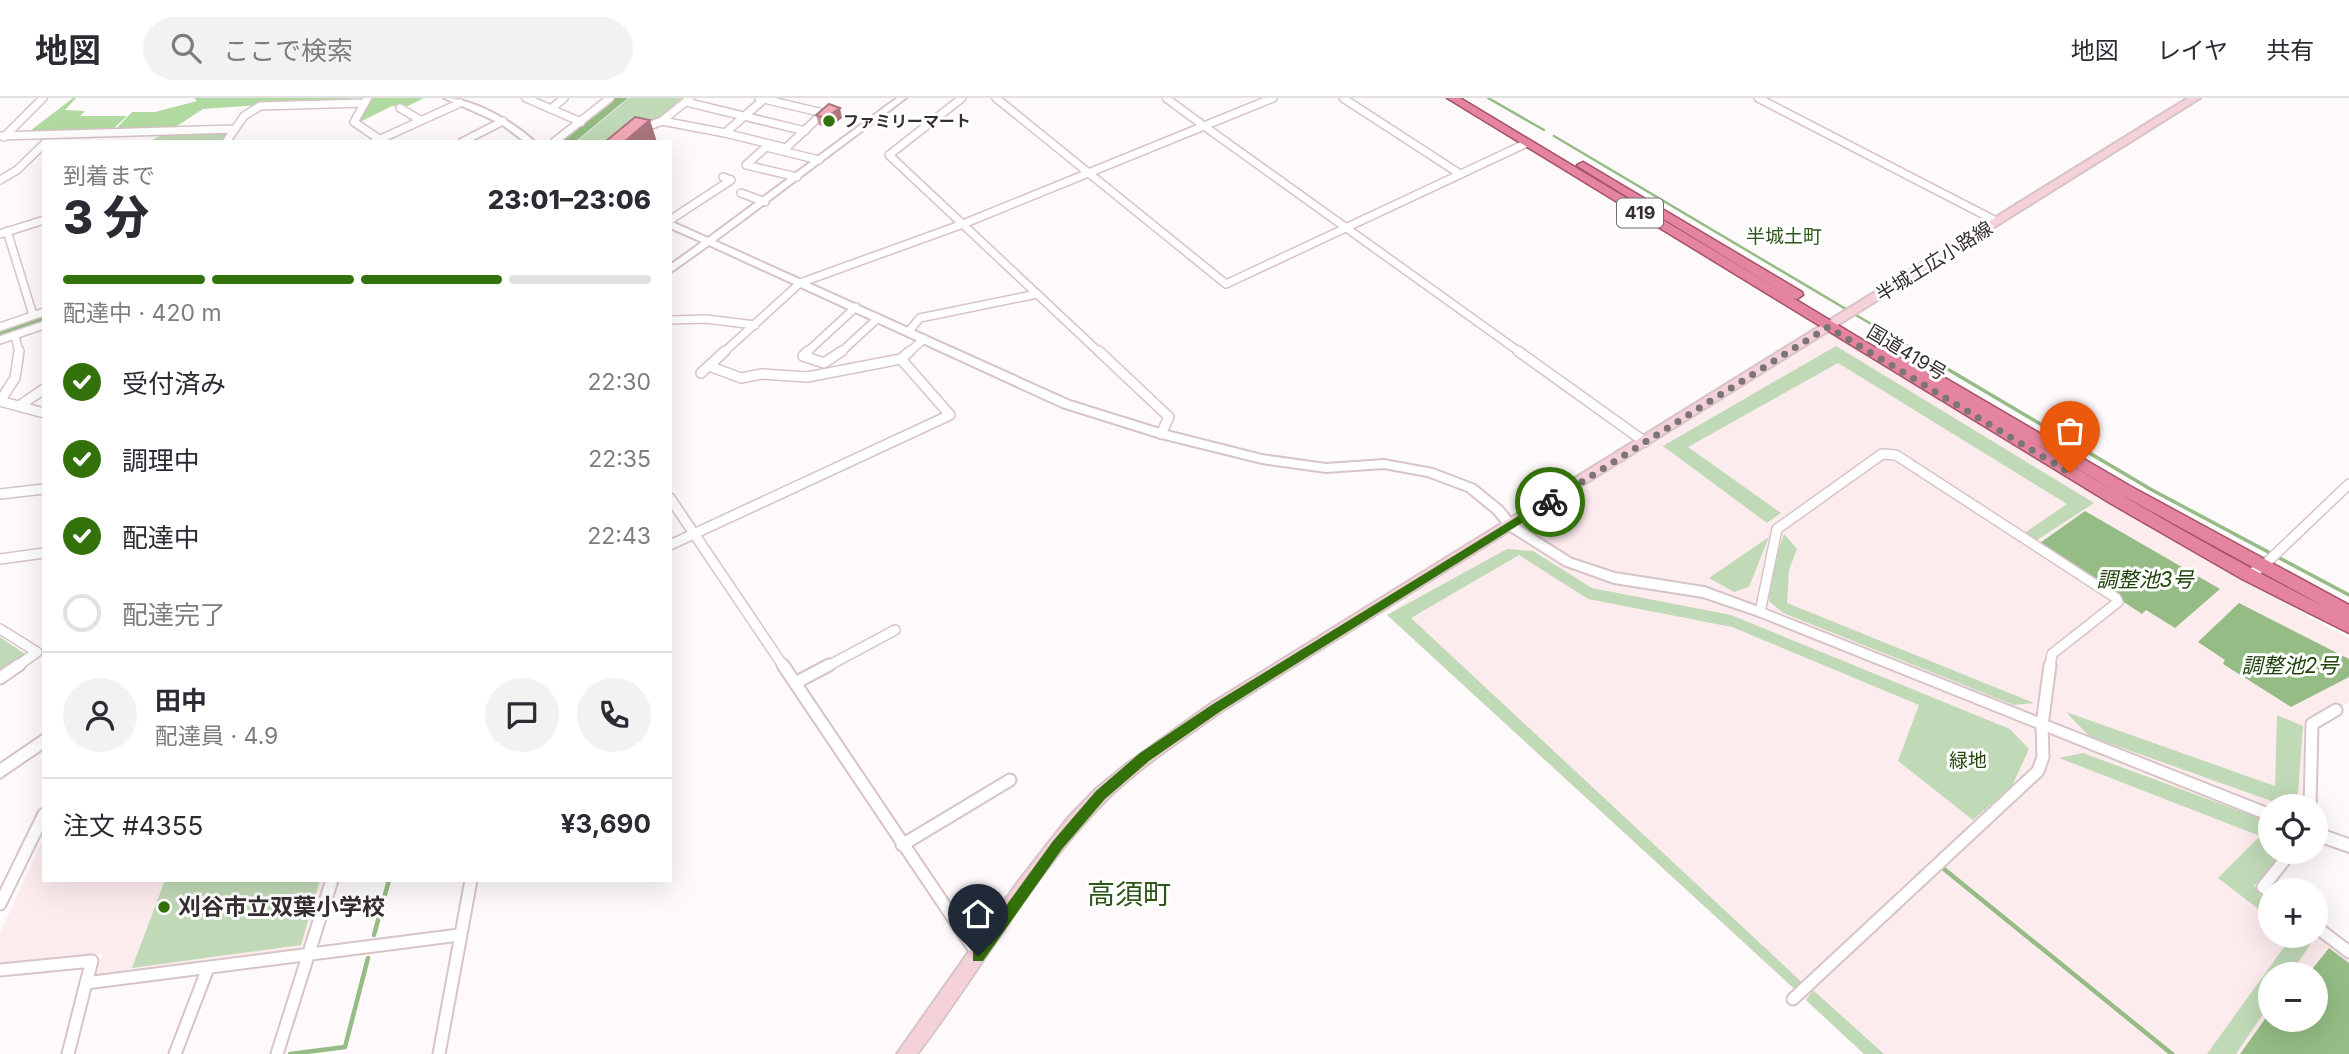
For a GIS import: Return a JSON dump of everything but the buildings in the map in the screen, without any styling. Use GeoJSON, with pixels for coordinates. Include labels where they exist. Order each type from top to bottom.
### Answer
{"type":"FeatureCollection","features":[{"type":"Feature","properties":{"kind":"highway","name":"国道419号"},"geometry":{"type":"LineString","coordinates":[[1452,98],[1527,143],[1843,318],[2115,499],[2248,575],[2349,627]]}},
{"type":"Feature","properties":{"kind":"highway","name":"国道419号"},"geometry":{"type":"LineString","coordinates":[[1469,98],[2262,568],[2349,613]]}},
{"type":"Feature","properties":{"kind":"main road","name":"半城土広小路線"},"geometry":{"type":"LineString","coordinates":[[906,1054],[1058,845],[1101,795],[1144,757],[1217,707],[2195,98]]}},
{"type":"Feature","properties":{"kind":"street"},"geometry":{"type":"LineString","coordinates":[[2,137],[43,98]]}},
{"type":"Feature","properties":{"kind":"street"},"geometry":{"type":"LineString","coordinates":[[526,98],[581,122]]}},
{"type":"Feature","properties":{"kind":"street"},"geometry":{"type":"LineString","coordinates":[[551,109],[564,98]]}},
{"type":"Feature","properties":{"kind":"street"},"geometry":{"type":"LineString","coordinates":[[557,140],[610,98]]}},
{"type":"Feature","properties":{"kind":"street"},"geometry":{"type":"LineString","coordinates":[[672,267],[710,243],[902,98]]}},
{"type":"Feature","properties":{"kind":"street"},"geometry":{"type":"LineString","coordinates":[[962,98],[889,155],[1169,417],[1161,433]]}},
{"type":"Feature","properties":{"kind":"street"},"geometry":{"type":"LineString","coordinates":[[996,98],[1226,284],[1527,143]]}},
{"type":"Feature","properties":{"kind":"street"},"geometry":{"type":"LineString","coordinates":[[1166,98],[1645,442]]}},
{"type":"Feature","properties":{"kind":"street"},"geometry":{"type":"LineString","coordinates":[[701,373],[800,283],[963,224],[1273,98]]}},
{"type":"Feature","properties":{"kind":"street"},"geometry":{"type":"LineString","coordinates":[[1343,98],[1461,174]]}},
{"type":"Feature","properties":{"kind":"street"},"geometry":{"type":"LineString","coordinates":[[1758,98],[1996,222]]}},
{"type":"Feature","properties":{"kind":"street"},"geometry":{"type":"LineString","coordinates":[[664,119],[786,148],[823,113],[761,99],[726,133]]}},
{"type":"Feature","properties":{"kind":"street"},"geometry":{"type":"LineString","coordinates":[[227,140],[244,116],[260,106],[366,100]]}},
{"type":"Feature","properties":{"kind":"street"},"geometry":{"type":"LineString","coordinates":[[366,100],[354,122],[377,140]]}},
{"type":"Feature","properties":{"kind":"street"},"geometry":{"type":"LineString","coordinates":[[380,140],[456,100],[503,121],[528,140]]}},
{"type":"Feature","properties":{"kind":"street"},"geometry":{"type":"LineString","coordinates":[[633,133],[664,119],[688,100],[805,131]]}},
{"type":"Feature","properties":{"kind":"street"},"geometry":{"type":"LineString","coordinates":[[400,108],[420,120]]}},
{"type":"Feature","properties":{"kind":"street"},"geometry":{"type":"LineString","coordinates":[[466,140],[503,121]]}},
{"type":"Feature","properties":{"kind":"street"},"geometry":{"type":"LineString","coordinates":[[63,140],[235,129]]}},
{"type":"Feature","properties":{"kind":"street"},"geometry":{"type":"LineString","coordinates":[[2,137],[42,141]]}},
{"type":"Feature","properties":{"kind":"street"},"geometry":{"type":"LineString","coordinates":[[0,180],[17,170],[42,146]]}},
{"type":"Feature","properties":{"kind":"street"},"geometry":{"type":"LineString","coordinates":[[797,177],[746,165],[766,147],[819,160]]}},
{"type":"Feature","properties":{"kind":"street"},"geometry":{"type":"LineString","coordinates":[[672,221],[731,180],[723,177]]}},
{"type":"Feature","properties":{"kind":"street"},"geometry":{"type":"LineString","coordinates":[[741,193],[765,202]]}},
{"type":"Feature","properties":{"kind":"street"},"geometry":{"type":"LineString","coordinates":[[33,315],[4,232],[42,221]]}},
{"type":"Feature","properties":{"kind":"street"},"geometry":{"type":"LineString","coordinates":[[672,223],[710,243],[1066,404],[1161,433],[1296,464],[1340,468],[1384,464],[1429,472],[1471,488],[1498,510],[1511,526],[1567,562],[1614,578],[1704,592],[1760,612],[2258,810]]}},
{"type":"Feature","properties":{"kind":"street"},"geometry":{"type":"LineString","coordinates":[[908,332],[920,318],[1037,294]]}},
{"type":"Feature","properties":{"kind":"street"},"geometry":{"type":"LineString","coordinates":[[856,307],[803,356],[824,363],[831,361],[878,318]]}},
{"type":"Feature","properties":{"kind":"street"},"geometry":{"type":"LineString","coordinates":[[0,327],[42,313]]}},
{"type":"Feature","properties":{"kind":"street"},"geometry":{"type":"LineString","coordinates":[[672,320],[706,319],[755,325]]}},
{"type":"Feature","properties":{"kind":"street"},"geometry":{"type":"LineString","coordinates":[[0,340],[42,326]]}},
{"type":"Feature","properties":{"kind":"street"},"geometry":{"type":"LineString","coordinates":[[15,335],[21,349],[10,392],[0,401],[42,412]]}},
{"type":"Feature","properties":{"kind":"street"},"geometry":{"type":"LineString","coordinates":[[709,366],[741,378],[762,374],[807,377],[901,359],[924,339]]}},
{"type":"Feature","properties":{"kind":"street"},"geometry":{"type":"LineString","coordinates":[[672,544],[950,415],[901,359]]}},
{"type":"Feature","properties":{"kind":"street"},"geometry":{"type":"LineString","coordinates":[[19,406],[42,390]]}},
{"type":"Feature","properties":{"kind":"street"},"geometry":{"type":"LineString","coordinates":[[1760,612],[1777,529],[1881,454],[1896,455],[2116,598],[2115,604],[2052,654],[2042,725],[2043,757],[2038,771],[1793,999]]}},
{"type":"Feature","properties":{"kind":"street"},"geometry":{"type":"LineString","coordinates":[[2248,575],[2262,568],[2349,484]]}},
{"type":"Feature","properties":{"kind":"street"},"geometry":{"type":"LineString","coordinates":[[0,494],[42,489]]}},
{"type":"Feature","properties":{"kind":"street"},"geometry":{"type":"LineString","coordinates":[[672,501],[978,956]]}},
{"type":"Feature","properties":{"kind":"street"},"geometry":{"type":"LineString","coordinates":[[0,559],[42,554]]}},
{"type":"Feature","properties":{"kind":"street"},"geometry":{"type":"LineString","coordinates":[[0,629],[42,652],[0,678]]}},
{"type":"Feature","properties":{"kind":"street"},"geometry":{"type":"LineString","coordinates":[[795,683],[895,630]]}},
{"type":"Feature","properties":{"kind":"street"},"geometry":{"type":"LineString","coordinates":[[2310,794],[2312,724],[2336,710]]}},
{"type":"Feature","properties":{"kind":"street"},"geometry":{"type":"LineString","coordinates":[[0,772],[42,741]]}},
{"type":"Feature","properties":{"kind":"street"},"geometry":{"type":"LineString","coordinates":[[902,845],[1010,780]]}},
{"type":"Feature","properties":{"kind":"street"},"geometry":{"type":"LineString","coordinates":[[1,900],[42,818]]}},
{"type":"Feature","properties":{"kind":"street"},"geometry":{"type":"LineString","coordinates":[[2328,838],[2349,846]]}},
{"type":"Feature","properties":{"kind":"street"},"geometry":{"type":"LineString","coordinates":[[2270,878],[2281,864]]}},
{"type":"Feature","properties":{"kind":"street"},"geometry":{"type":"LineString","coordinates":[[277,1054],[330,882]]}},
{"type":"Feature","properties":{"kind":"street"},"geometry":{"type":"LineString","coordinates":[[439,1054],[471,882]]}},
{"type":"Feature","properties":{"kind":"street"},"geometry":{"type":"LineString","coordinates":[[86,983],[459,935]]}},
{"type":"Feature","properties":{"kind":"street"},"geometry":{"type":"LineString","coordinates":[[2328,936],[2349,952]]}},
{"type":"Feature","properties":{"kind":"street"},"geometry":{"type":"LineString","coordinates":[[0,970],[92,961],[68,1054]]}},
{"type":"Feature","properties":{"kind":"street"},"geometry":{"type":"LineString","coordinates":[[175,1054],[208,968]]}},
{"type":"Feature","properties":{"kind":"shaded area"},"geometry":{"type":"Polygon","coordinates":[[[76,98],[65,110],[85,111],[80,116],[127,116],[113,129],[26,134],[76,98]]]}},
{"type":"Feature","properties":{"kind":"shaded area"},"geometry":{"type":"Polygon","coordinates":[[[194,98],[358,98],[203,109],[174,128],[115,130],[132,112],[155,112],[197,101],[194,98]]]}},
{"type":"Feature","properties":{"kind":"shaded area"},"geometry":{"type":"Polygon","coordinates":[[[373,98],[424,98],[408,106],[392,106],[360,122],[359,117],[373,98]]]}},
{"type":"Feature","properties":{"kind":"shaded area"},"geometry":{"type":"Polygon","coordinates":[[[1830,332],[2237,578],[2349,638],[2349,702],[2312,724],[2310,794],[2258,794],[2258,864],[2281,864],[2270,878],[2258,878],[2258,948],[2328,948],[2328,936],[2349,952],[2349,1054],[1864,1054],[1387,615],[1493,536],[1651,444],[1830,332]]]}},
{"type":"Feature","properties":{"kind":"shaded area","name":"刈谷市立双葉小学校"},"geometry":{"type":"Polygon","coordinates":[[[42,841],[42,882],[324,882],[304,949],[97,975],[102,954],[0,966],[0,933],[42,841]]]}},
{"type":"Feature","properties":{"kind":"green space"},"geometry":{"type":"Polygon","coordinates":[[[629,98],[682,98],[660,118],[614,140],[578,140],[629,98]]]}},
{"type":"Feature","properties":{"kind":"green space"},"geometry":{"type":"Polygon","coordinates":[[[168,132],[227,133],[222,140],[152,140],[168,132]]]}},
{"type":"Feature","properties":{"kind":"green space"},"geometry":{"type":"Polygon","coordinates":[[[1836,346],[2094,503],[2034,542],[2023,534],[2067,504],[1838,363],[1688,447],[1781,513],[1767,523],[1663,446],[1836,346]]]}},
{"type":"Feature","properties":{"kind":"green space","name":"緑地"},"geometry":{"type":"Polygon","coordinates":[[[1784,534],[1797,549],[1789,570],[1787,603],[2034,703],[2014,705],[1783,613],[1769,601],[1774,563],[1784,534]]]}},
{"type":"Feature","properties":{"kind":"green space"},"geometry":{"type":"Polygon","coordinates":[[[1769,537],[1749,587],[1734,592],[1709,578],[1769,537]]]}},
{"type":"Feature","properties":{"kind":"green space","name":"緑地"},"geometry":{"type":"Polygon","coordinates":[[[1507,549],[1533,551],[1592,588],[1731,615],[2010,729],[2029,749],[2012,786],[1973,820],[1898,761],[1919,705],[1732,627],[1588,599],[1519,555],[1411,618],[1807,987],[1799,993],[1387,615],[1507,549]]]}},
{"type":"Feature","properties":{"kind":"green space"},"geometry":{"type":"Polygon","coordinates":[[[0,637],[25,654],[0,672],[0,637]]]}},
{"type":"Feature","properties":{"kind":"green space"},"geometry":{"type":"Polygon","coordinates":[[[2066,712],[2275,786],[2277,715],[2303,726],[2298,794],[2258,794],[2258,796],[2089,736],[2066,712]]]}},
{"type":"Feature","properties":{"kind":"green space"},"geometry":{"type":"Polygon","coordinates":[[[2083,753],[2258,818],[2258,835],[2059,758],[2083,753]]]}},
{"type":"Feature","properties":{"kind":"green space"},"geometry":{"type":"Polygon","coordinates":[[[2258,838],[2258,864],[2273,864],[2258,878],[2254,886],[2258,889],[2258,909],[2218,878],[2258,838]]]}},
{"type":"Feature","properties":{"kind":"green space"},"geometry":{"type":"Polygon","coordinates":[[[164,882],[319,882],[301,945],[132,968],[164,882]]]}},
{"type":"Feature","properties":{"kind":"green space"},"geometry":{"type":"Polygon","coordinates":[[[2283,948],[2308,948],[2299,962],[2273,962],[2283,948]]]}},
{"type":"Feature","properties":{"kind":"green space"},"geometry":{"type":"Polygon","coordinates":[[[2258,983],[2258,1022],[2236,1054],[2207,1054],[2258,983]]]}},
{"type":"Feature","properties":{"kind":"green space"},"geometry":{"type":"Polygon","coordinates":[[[1813,990],[1884,1054],[1864,1054],[1806,1000],[1813,990]]]}},
{"type":"Feature","properties":{"kind":"water","name":"調整池3号"},"geometry":{"type":"Polygon","coordinates":[[[2085,511],[2220,589],[2175,628],[2146,610],[2142,614],[2037,545],[2085,511]]]}},
{"type":"Feature","properties":{"kind":"water","name":"調整池2号"},"geometry":{"type":"Polygon","coordinates":[[[2239,603],[2349,659],[2349,677],[2291,707],[2223,664],[2225,660],[2198,642],[2239,603]]]}},
{"type":"Feature","properties":{"kind":"water"},"geometry":{"type":"Polygon","coordinates":[[[2329,948],[2349,963],[2349,1054],[2240,1054],[2258,1029],[2258,1032],[2328,1032],[2328,962],[2318,962],[2329,948]]]}},
{"type":"Feature","properties":{"kind":"waterway"},"geometry":{"type":"LineString","coordinates":[[568,140],[621,98]]}},
{"type":"Feature","properties":{"kind":"waterway"},"geometry":{"type":"LineString","coordinates":[[1488,98],[1544,130]]}},
{"type":"Feature","properties":{"kind":"waterway"},"geometry":{"type":"LineString","coordinates":[[1554,136],[1920,353]]}},
{"type":"Feature","properties":{"kind":"waterway"},"geometry":{"type":"LineString","coordinates":[[0,332],[42,318]]}},
{"type":"Feature","properties":{"kind":"waterway"},"geometry":{"type":"LineString","coordinates":[[1917,351],[2152,490],[2349,595]]}},
{"type":"Feature","properties":{"kind":"waterway"},"geometry":{"type":"LineString","coordinates":[[1939,865],[2172,1054]]}},
{"type":"Feature","properties":{"kind":"waterway"},"geometry":{"type":"LineString","coordinates":[[374,935],[388,882]]}},
{"type":"Feature","properties":{"kind":"waterway"},"geometry":{"type":"LineString","coordinates":[[290,1054],[345,1047],[368,958]]}},
{"type":"Feature","properties":{"kind":"way so far"},"geometry":{"type":"LineString","coordinates":[[1550,502],[1828,327],[2070,473]]}},
{"type":"Feature","properties":{"kind":"place","name":"ファミリーマート"},"geometry":{"type":"Point","coordinates":[829,121]}},
{"type":"Feature","properties":{"kind":"place","name":"刈谷市立双葉小学校"},"geometry":{"type":"Point","coordinates":[164,907]}},
{"type":"Feature","properties":{"kind":"district","name":"半城土町"},"geometry":{"type":"Point","coordinates":[1784,236]}},
{"type":"Feature","properties":{"kind":"district","name":"高須町"},"geometry":{"type":"Point","coordinates":[1129,894]}},
{"type":"Feature","properties":{"kind":"route"},"geometry":{"type":"LineString","coordinates":[[978,956],[1058,845],[1101,795],[1144,757],[1217,707],[1550,502]]}}]}
